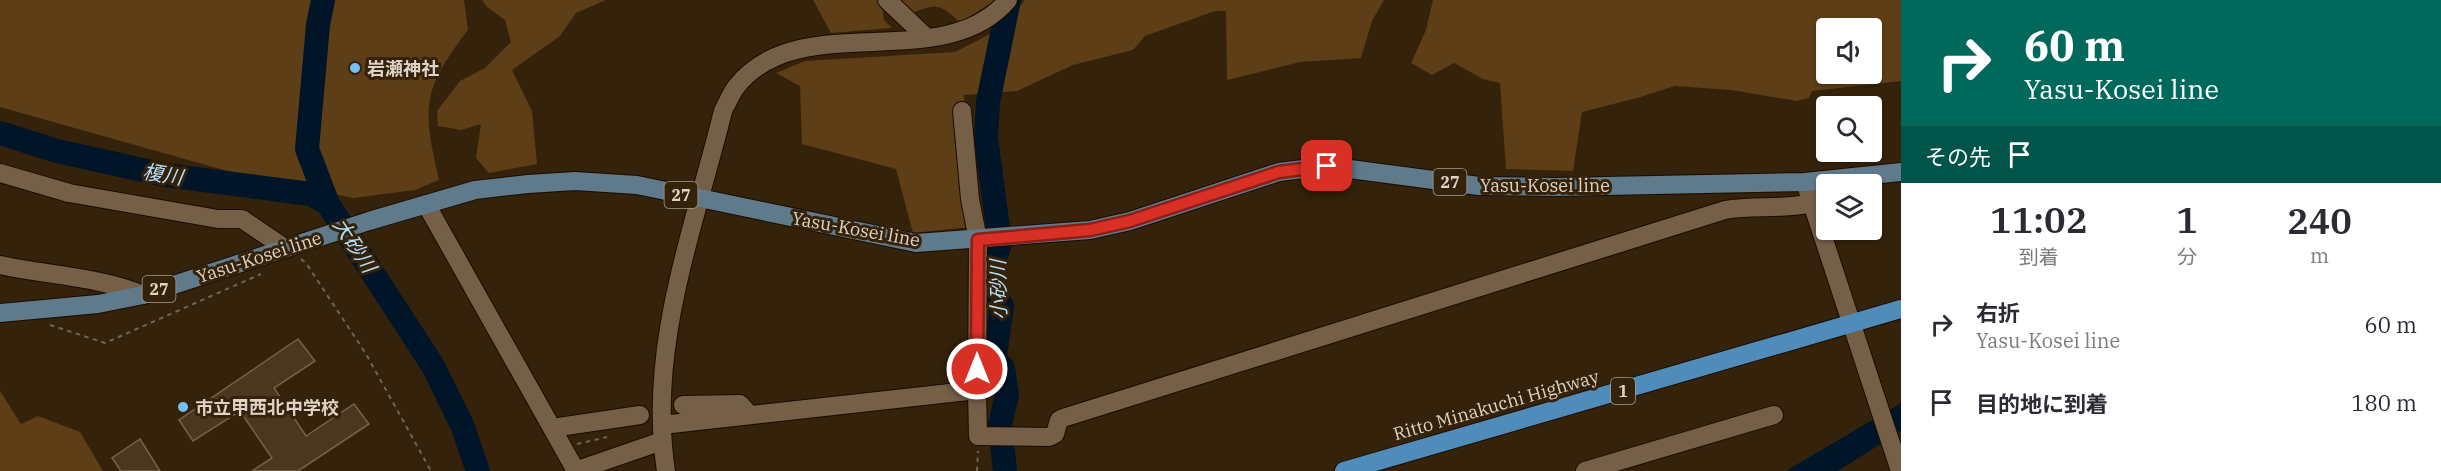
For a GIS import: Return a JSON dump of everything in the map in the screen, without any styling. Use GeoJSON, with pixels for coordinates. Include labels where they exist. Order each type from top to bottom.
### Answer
{"type":"FeatureCollection","features":[{"type":"Feature","properties":{"kind":"highway","name":"Ritto Minakuchi Highway"},"geometry":{"type":"LineString","coordinates":[[1344,471],[1901,309]]}},
{"type":"Feature","properties":{"kind":"main road","name":"Yasu-Kosei line"},"geometry":{"type":"LineString","coordinates":[[0,313],[98,304],[143,295],[369,221],[475,190],[575,181],[637,185],[916,243],[994,239],[1090,230],[1130,221],[1279,172],[1327,166],[1479,186],[1555,187],[1805,182],[1901,172]]}},
{"type":"Feature","properties":{"kind":"street"},"geometry":{"type":"LineString","coordinates":[[887,0],[926,37]]}},
{"type":"Feature","properties":{"kind":"street"},"geometry":{"type":"LineString","coordinates":[[666,471],[662,433],[663,358],[668,330],[723,111],[736,87],[762,64],[780,55],[801,50],[926,37],[960,31],[988,17],[1008,0]]}},
{"type":"Feature","properties":{"kind":"street"},"geometry":{"type":"LineString","coordinates":[[962,111],[970,199],[994,239],[977,390],[985,436],[1049,437],[1055,434],[1059,420],[1063,418],[1725,210],[1744,207],[1794,207],[1812,203]]}},
{"type":"Feature","properties":{"kind":"street"},"geometry":{"type":"LineString","coordinates":[[0,173],[69,193],[218,219],[242,219],[286,249]]}},
{"type":"Feature","properties":{"kind":"street"},"geometry":{"type":"LineString","coordinates":[[1744,207],[1748,182]]}},
{"type":"Feature","properties":{"kind":"street"},"geometry":{"type":"LineString","coordinates":[[1805,182],[1900,471]]}},
{"type":"Feature","properties":{"kind":"street"},"geometry":{"type":"LineString","coordinates":[[426,204],[575,471],[662,433],[750,415],[977,390]]}},
{"type":"Feature","properties":{"kind":"street"},"geometry":{"type":"LineString","coordinates":[[0,265],[45,275],[121,285],[143,295]]}},
{"type":"Feature","properties":{"kind":"street"},"geometry":{"type":"LineString","coordinates":[[683,405],[740,404],[750,415]]}},
{"type":"Feature","properties":{"kind":"street"},"geometry":{"type":"LineString","coordinates":[[552,428],[640,415]]}},
{"type":"Feature","properties":{"kind":"street"},"geometry":{"type":"LineString","coordinates":[[1585,471],[1774,416]]}},
{"type":"Feature","properties":{"kind":"path"},"geometry":{"type":"LineString","coordinates":[[286,249],[306,263],[366,354],[431,471]]}},
{"type":"Feature","properties":{"kind":"path"},"geometry":{"type":"LineString","coordinates":[[977,471],[985,436]]}},
{"type":"Feature","properties":{"kind":"shaded area"},"geometry":{"type":"Polygon","coordinates":[[[0,0],[464,0],[468,30],[442,68],[430,100],[430,134],[439,180],[415,190],[353,198],[231,172],[0,107],[0,0]]]}},
{"type":"Feature","properties":{"kind":"shaded area"},"geometry":{"type":"Polygon","coordinates":[[[482,0],[606,0],[576,13],[560,36],[512,70],[532,111],[537,164],[489,173],[476,158],[481,124],[461,130],[438,126],[437,111],[460,81],[485,68],[511,42],[505,20],[487,7],[482,0]]]}},
{"type":"Feature","properties":{"kind":"shaded area"},"geometry":{"type":"Polygon","coordinates":[[[813,0],[881,0],[884,20],[892,28],[831,33],[813,0]]]}},
{"type":"Feature","properties":{"kind":"shaded area"},"geometry":{"type":"Polygon","coordinates":[[[895,0],[995,0],[960,23],[948,12],[938,7],[912,13],[895,0]]]}},
{"type":"Feature","properties":{"kind":"shaded area"},"geometry":{"type":"Polygon","coordinates":[[[1025,0],[1384,0],[1372,21],[1361,58],[1300,62],[1227,80],[1226,11],[1215,11],[1145,36],[1133,50],[1073,65],[1017,91],[964,95],[970,227],[913,233],[896,169],[802,144],[800,86],[776,73],[805,61],[955,52],[1002,28],[1025,0]]]}},
{"type":"Feature","properties":{"kind":"shaded area"},"geometry":{"type":"Polygon","coordinates":[[[1433,0],[1901,0],[1901,81],[1882,83],[1882,18],[1816,18],[1816,84],[1874,84],[1812,91],[1809,98],[1797,101],[1731,90],[1675,86],[1582,112],[1573,171],[1506,169],[1500,83],[1483,79],[1454,63],[1432,75],[1411,63],[1426,30],[1433,0]]]}},
{"type":"Feature","properties":{"kind":"shaded area"},"geometry":{"type":"Polygon","coordinates":[[[0,391],[21,424],[38,416],[80,432],[103,471],[0,471],[0,391]]]}},
{"type":"Feature","properties":{"kind":"water"},"geometry":{"type":"Polygon","coordinates":[[[1901,403],[1901,431],[1838,471],[1786,471],[1901,403]]]}},
{"type":"Feature","properties":{"kind":"building"},"geometry":{"type":"Polygon","coordinates":[[[298,339],[315,361],[274,388],[306,436],[354,404],[369,424],[298,471],[252,471],[272,458],[240,411],[193,441],[179,420],[298,339]]]}},
{"type":"Feature","properties":{"kind":"building"},"geometry":{"type":"Polygon","coordinates":[[[140,439],[160,471],[121,471],[112,458],[140,439]]]}},
{"type":"Feature","properties":{"kind":"waterway","name":"大砂川"},"geometry":{"type":"LineString","coordinates":[[323,0],[318,25],[307,149],[328,204],[433,366],[462,425],[478,471]]}},
{"type":"Feature","properties":{"kind":"waterway","name":"小砂川"},"geometry":{"type":"LineString","coordinates":[[1005,471],[1000,425],[1007,395],[1003,368],[997,364],[995,356],[1002,306],[997,301],[994,264],[1000,243],[986,138],[988,102],[1009,0]]}},
{"type":"Feature","properties":{"kind":"waterway","name":"榎川"},"geometry":{"type":"LineString","coordinates":[[0,133],[57,151],[165,175],[311,194],[328,204]]}},
{"type":"Feature","properties":{"kind":"place","name":"岩瀬神社"},"geometry":{"type":"Point","coordinates":[355,68]}},
{"type":"Feature","properties":{"kind":"place","name":"市立甲西北中学校"},"geometry":{"type":"Point","coordinates":[183,407]}},
{"type":"Feature","properties":{"kind":"route"},"geometry":{"type":"LineString","coordinates":[[977,369],[978,240],[1090,230],[1130,221],[1279,172],[1327,166]]}}]}
